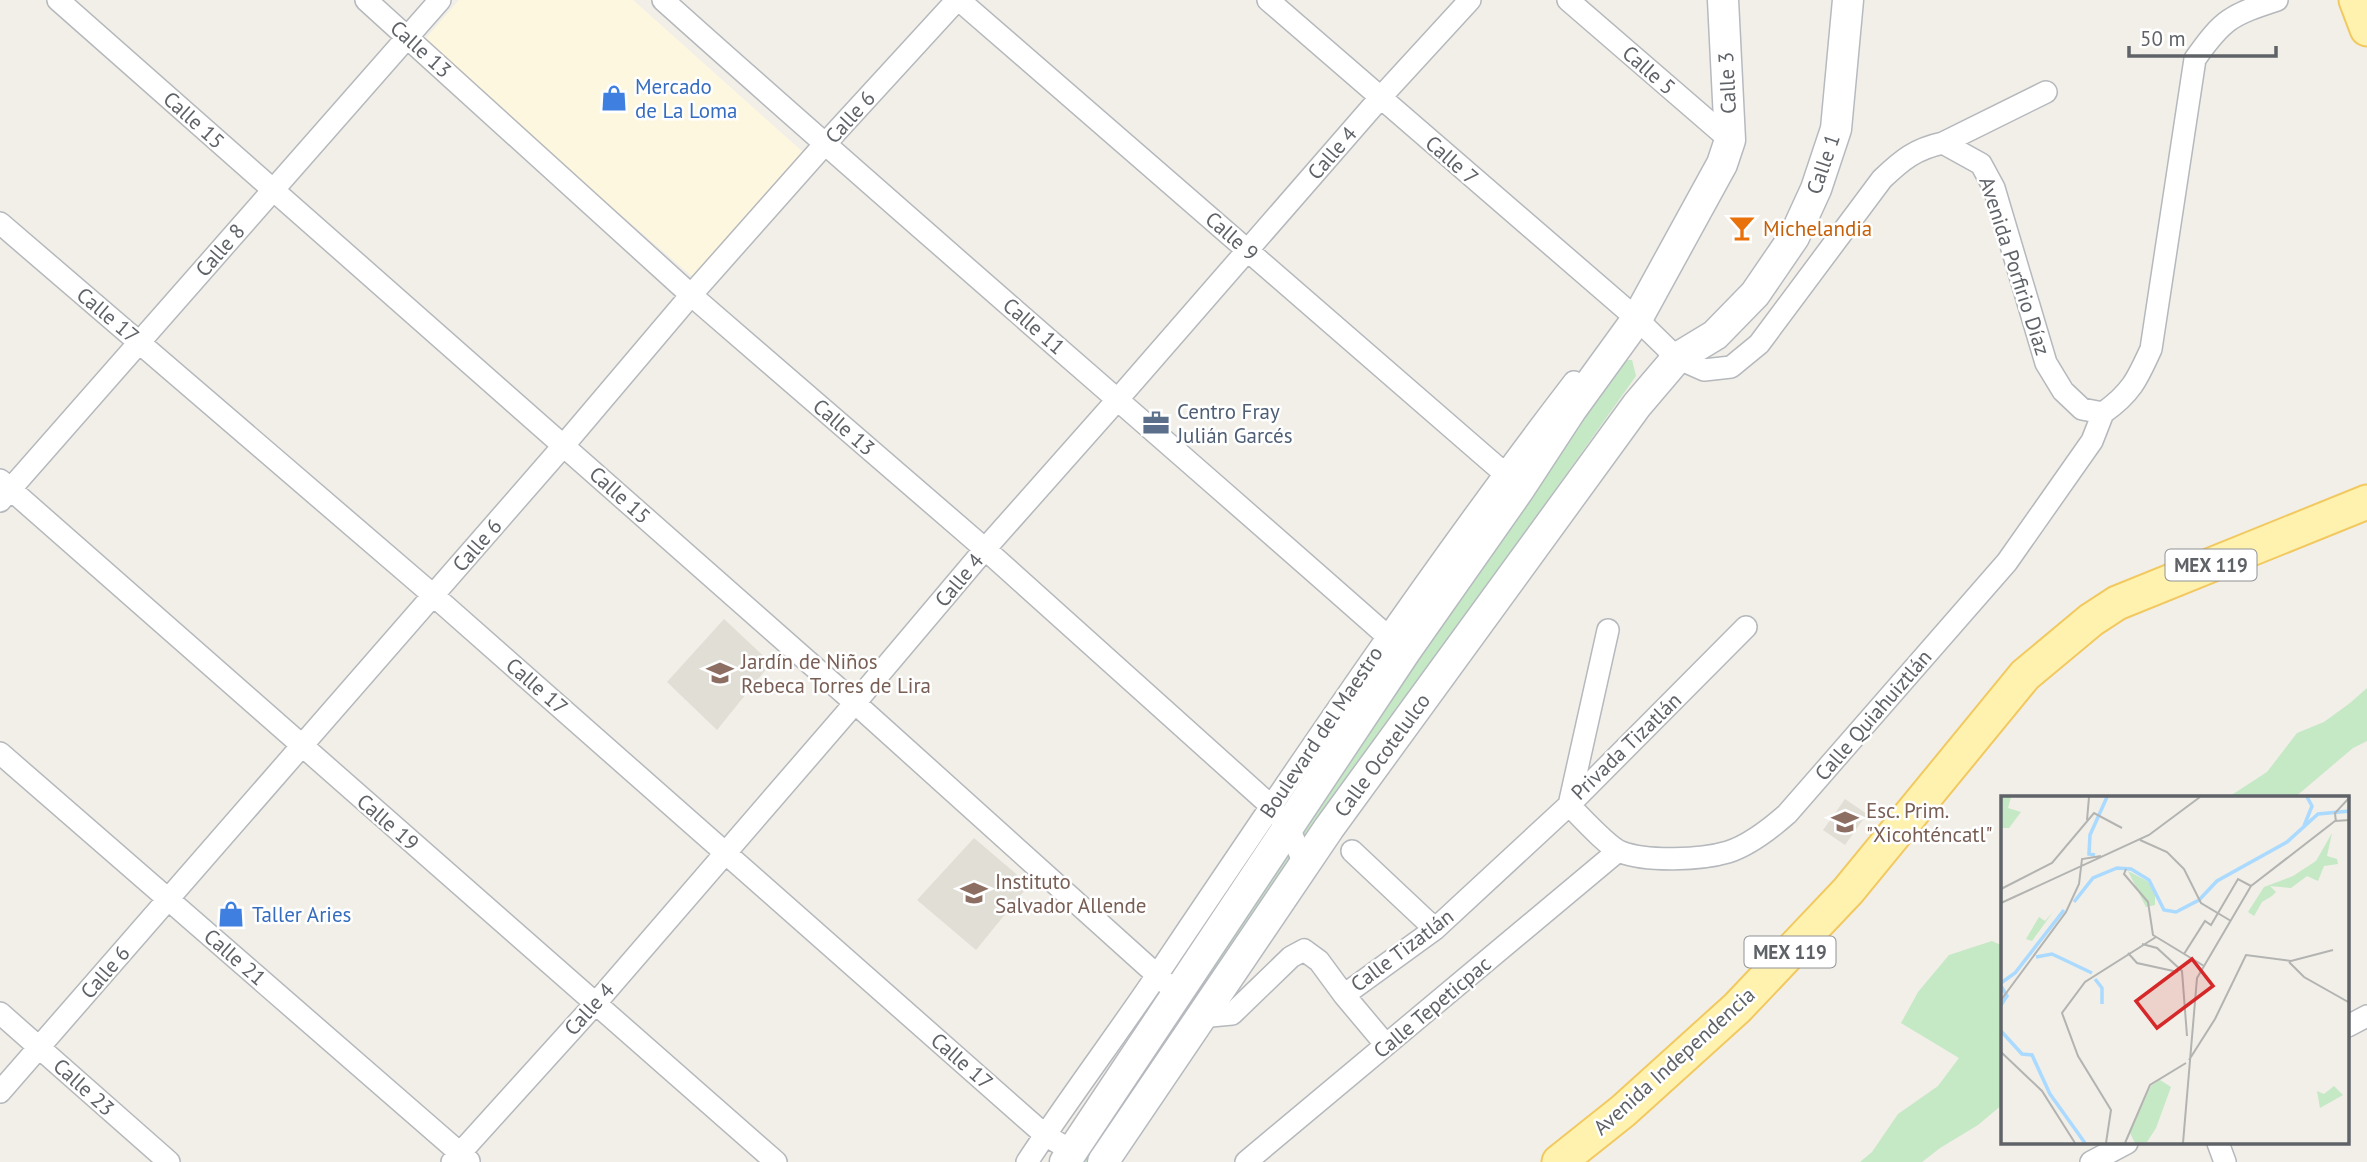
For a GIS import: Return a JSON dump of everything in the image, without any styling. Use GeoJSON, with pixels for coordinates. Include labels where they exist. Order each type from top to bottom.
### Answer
{"type":"FeatureCollection","features":[{"type":"Feature","properties":{"kind":"main road","name":"Calle 3"},"geometry":{"type":"LineString","coordinates":[[1723,0],[1726,152]]}},
{"type":"Feature","properties":{"kind":"main road","name":"Calle 1"},"geometry":{"type":"LineString","coordinates":[[1676,358],[1715,335],[1723,327],[1755,294],[1794,237],[1816,189],[1836,129],[1848,0]]}},
{"type":"Feature","properties":{"kind":"main road"},"geometry":{"type":"LineString","coordinates":[[2356,0],[2367,29]]}},
{"type":"Feature","properties":{"kind":"main road","name":"Boulevard del Maestro"},"geometry":{"type":"LineString","coordinates":[[1068,1157],[1168,984],[1280,817],[1379,692],[1396,644],[1518,491],[1571,410],[1636,319],[1726,152]]}},
{"type":"Feature","properties":{"kind":"main road","name":"Calle Ocotelulco"},"geometry":{"type":"LineString","coordinates":[[1103,1162],[1329,828],[1637,405],[1676,358]]}},
{"type":"Feature","properties":{"kind":"main road","name":"Avenida Independencia"},"geometry":{"type":"LineString","coordinates":[[1559,1162],[1623,1111],[1737,1008],[1848,891],[2025,675],[2063,643],[2117,603],[2367,502]]}},
{"type":"Feature","properties":{"kind":"main road","name":"Avenida Independencia"},"geometry":{"type":"LineString","coordinates":[[1585,1162],[1752,1020],[1868,897],[2063,643]]}},
{"type":"Feature","properties":{"kind":"main road"},"geometry":{"type":"LineString","coordinates":[[1379,692],[1385,705],[1406,720]]}},
{"type":"Feature","properties":{"kind":"street","name":"Calle 15"},"geometry":{"type":"LineString","coordinates":[[58,0],[564,445],[1168,984]]}},
{"type":"Feature","properties":{"kind":"street","name":"Calle 13"},"geometry":{"type":"LineString","coordinates":[[366,0],[691,295],[985,549],[1280,817],[1305,866]]}},
{"type":"Feature","properties":{"kind":"street","name":"Calle 8"},"geometry":{"type":"LineString","coordinates":[[3,490],[141,343],[440,0]]}},
{"type":"Feature","properties":{"kind":"street","name":"Calle 11"},"geometry":{"type":"LineString","coordinates":[[663,0],[824,145],[1396,644]]}},
{"type":"Feature","properties":{"kind":"street","name":"Calle 6"},"geometry":{"type":"LineString","coordinates":[[0,1092],[564,445],[691,295],[958,0]]}},
{"type":"Feature","properties":{"kind":"street","name":"Calle 9"},"geometry":{"type":"LineString","coordinates":[[958,0],[1504,473]]}},
{"type":"Feature","properties":{"kind":"street","name":"Calle 7"},"geometry":{"type":"LineString","coordinates":[[1268,0],[1636,319]]}},
{"type":"Feature","properties":{"kind":"street","name":"Calle 4"},"geometry":{"type":"LineString","coordinates":[[460,1159],[985,549],[1380,98],[1470,0]]}},
{"type":"Feature","properties":{"kind":"street","name":"Calle 5"},"geometry":{"type":"LineString","coordinates":[[1568,0],[1726,152]]}},
{"type":"Feature","properties":{"kind":"street"},"geometry":{"type":"LineString","coordinates":[[2103,413],[2125,397],[2140,375],[2151,349],[2195,59],[2216,29],[2241,12],[2277,0]]}},
{"type":"Feature","properties":{"kind":"street"},"geometry":{"type":"LineString","coordinates":[[1636,319],[1676,358],[1704,370],[1731,366],[1759,344],[1882,179],[1921,148],[1942,143],[2046,92]]}},
{"type":"Feature","properties":{"kind":"street","name":"Avenida Porfirio Díaz"},"geometry":{"type":"LineString","coordinates":[[1942,143],[1981,164],[1994,188],[2046,363],[2063,391],[2082,409],[2103,413]]}},
{"type":"Feature","properties":{"kind":"street","name":"Calle 17"},"geometry":{"type":"LineString","coordinates":[[0,223],[433,595],[1068,1157]]}},
{"type":"Feature","properties":{"kind":"street","name":"Boulevard del Maestro"},"geometry":{"type":"LineString","coordinates":[[1280,817],[1396,644],[1504,473],[1599,350],[1636,319]]}},
{"type":"Feature","properties":{"kind":"street","name":"Calle Quiahuiztlán"},"geometry":{"type":"LineString","coordinates":[[1618,851],[1649,859],[1685,858],[1728,852],[1766,832],[1776,823],[2007,562],[2092,441],[2103,413]]}},
{"type":"Feature","properties":{"kind":"street","name":"Calle 19"},"geometry":{"type":"LineString","coordinates":[[3,490],[301,746],[776,1162]]}},
{"type":"Feature","properties":{"kind":"street","name":"Privada Tizatlán"},"geometry":{"type":"LineString","coordinates":[[1569,805],[1746,627]]}},
{"type":"Feature","properties":{"kind":"street","name":"Privada Tizatlán"},"geometry":{"type":"LineString","coordinates":[[1569,805],[1608,630]]}},
{"type":"Feature","properties":{"kind":"street","name":"Calle 21"},"geometry":{"type":"LineString","coordinates":[[0,752],[460,1159]]}},
{"type":"Feature","properties":{"kind":"street"},"geometry":{"type":"LineString","coordinates":[[1569,805],[1618,851]]}},
{"type":"Feature","properties":{"kind":"street","name":"Calle Tizatlán"},"geometry":{"type":"LineString","coordinates":[[1200,1017],[1232,1014],[1291,957],[1304,950],[1319,961],[1344,995],[1435,929],[1569,805]]}},
{"type":"Feature","properties":{"kind":"street"},"geometry":{"type":"LineString","coordinates":[[1352,851],[1435,929]]}},
{"type":"Feature","properties":{"kind":"street","name":"Calle Tepeticpac"},"geometry":{"type":"LineString","coordinates":[[1246,1162],[1618,851]]}},
{"type":"Feature","properties":{"kind":"street","name":"Boulevard del Maestro"},"geometry":{"type":"LineString","coordinates":[[1027,1162],[1045,1135],[1168,984]]}},
{"type":"Feature","properties":{"kind":"street"},"geometry":{"type":"LineString","coordinates":[[1344,995],[1386,1045]]}},
{"type":"Feature","properties":{"kind":"street","name":"Calle 23"},"geometry":{"type":"LineString","coordinates":[[0,1013],[169,1162]]}},
{"type":"Feature","properties":{"kind":"street"},"geometry":{"type":"LineString","coordinates":[[2350,1025],[2367,1016]]}},
{"type":"Feature","properties":{"kind":"street"},"geometry":{"type":"LineString","coordinates":[[2091,1162],[2125,1144]]}},
{"type":"Feature","properties":{"kind":"street"},"geometry":{"type":"LineString","coordinates":[[2218,1144],[2225,1162]]}},
{"type":"Feature","properties":{"kind":"shaded area","name":"Mercado de La Loma"},"geometry":{"type":"Polygon","coordinates":[[[459,0],[633,0],[804,153],[694,278],[422,43],[459,0]]]}},
{"type":"Feature","properties":{"kind":"shaded area","name":"Jardín de Niños Rebeca Torres de Lira"},"geometry":{"type":"Polygon","coordinates":[[[724,619],[771,663],[717,730],[667,682],[724,619]]]}},
{"type":"Feature","properties":{"kind":"shaded area","name":"Esc. Prim. \"Xicohténcatl\""},"geometry":{"type":"Polygon","coordinates":[[[1845,799],[1867,814],[1845,845],[1823,830],[1845,799]]]}},
{"type":"Feature","properties":{"kind":"shaded area","name":"Instituto Salvador Allende"},"geometry":{"type":"Polygon","coordinates":[[[974,838],[1029,885],[976,950],[917,900],[974,838]]]}},
{"type":"Feature","properties":{"kind":"green space"},"geometry":{"type":"Polygon","coordinates":[[[1615,360],[1632,360],[1636,376],[1375,743],[1088,1162],[1069,1162],[1615,360]]]}},
{"type":"Feature","properties":{"kind":"green space"},"geometry":{"type":"Polygon","coordinates":[[[2367,688],[2367,741],[2353,748],[2296,796],[2230,796],[2267,772],[2297,733],[2324,722],[2367,688]]]}},
{"type":"Feature","properties":{"kind":"green space"},"geometry":{"type":"Polygon","coordinates":[[[1992,941],[2001,945],[2001,1106],[1978,1125],[1922,1162],[1860,1162],[1872,1152],[1898,1114],[1938,1086],[1959,1058],[1901,1023],[1918,992],[1949,955],[1992,941]]]}},
{"type":"Feature","properties":{"kind":"place","name":"Mercado de La Loma"},"geometry":{"type":"Point","coordinates":[614,98]}},
{"type":"Feature","properties":{"kind":"place","name":"Michelandia"},"geometry":{"type":"Point","coordinates":[1742,228]}},
{"type":"Feature","properties":{"kind":"place","name":"Centro Fray Julián Garcés"},"geometry":{"type":"Point","coordinates":[1156,423]}},
{"type":"Feature","properties":{"kind":"place","name":"Jardín de Niños Rebeca Torres de Lira"},"geometry":{"type":"Point","coordinates":[720,673]}},
{"type":"Feature","properties":{"kind":"place","name":"Esc. Prim. \"Xicohténcatl\""},"geometry":{"type":"Point","coordinates":[1845,822]}},
{"type":"Feature","properties":{"kind":"place","name":"Instituto Salvador Allende"},"geometry":{"type":"Point","coordinates":[974,893]}},
{"type":"Feature","properties":{"kind":"place","name":"Taller Aries"},"geometry":{"type":"Point","coordinates":[231,914]}}]}
